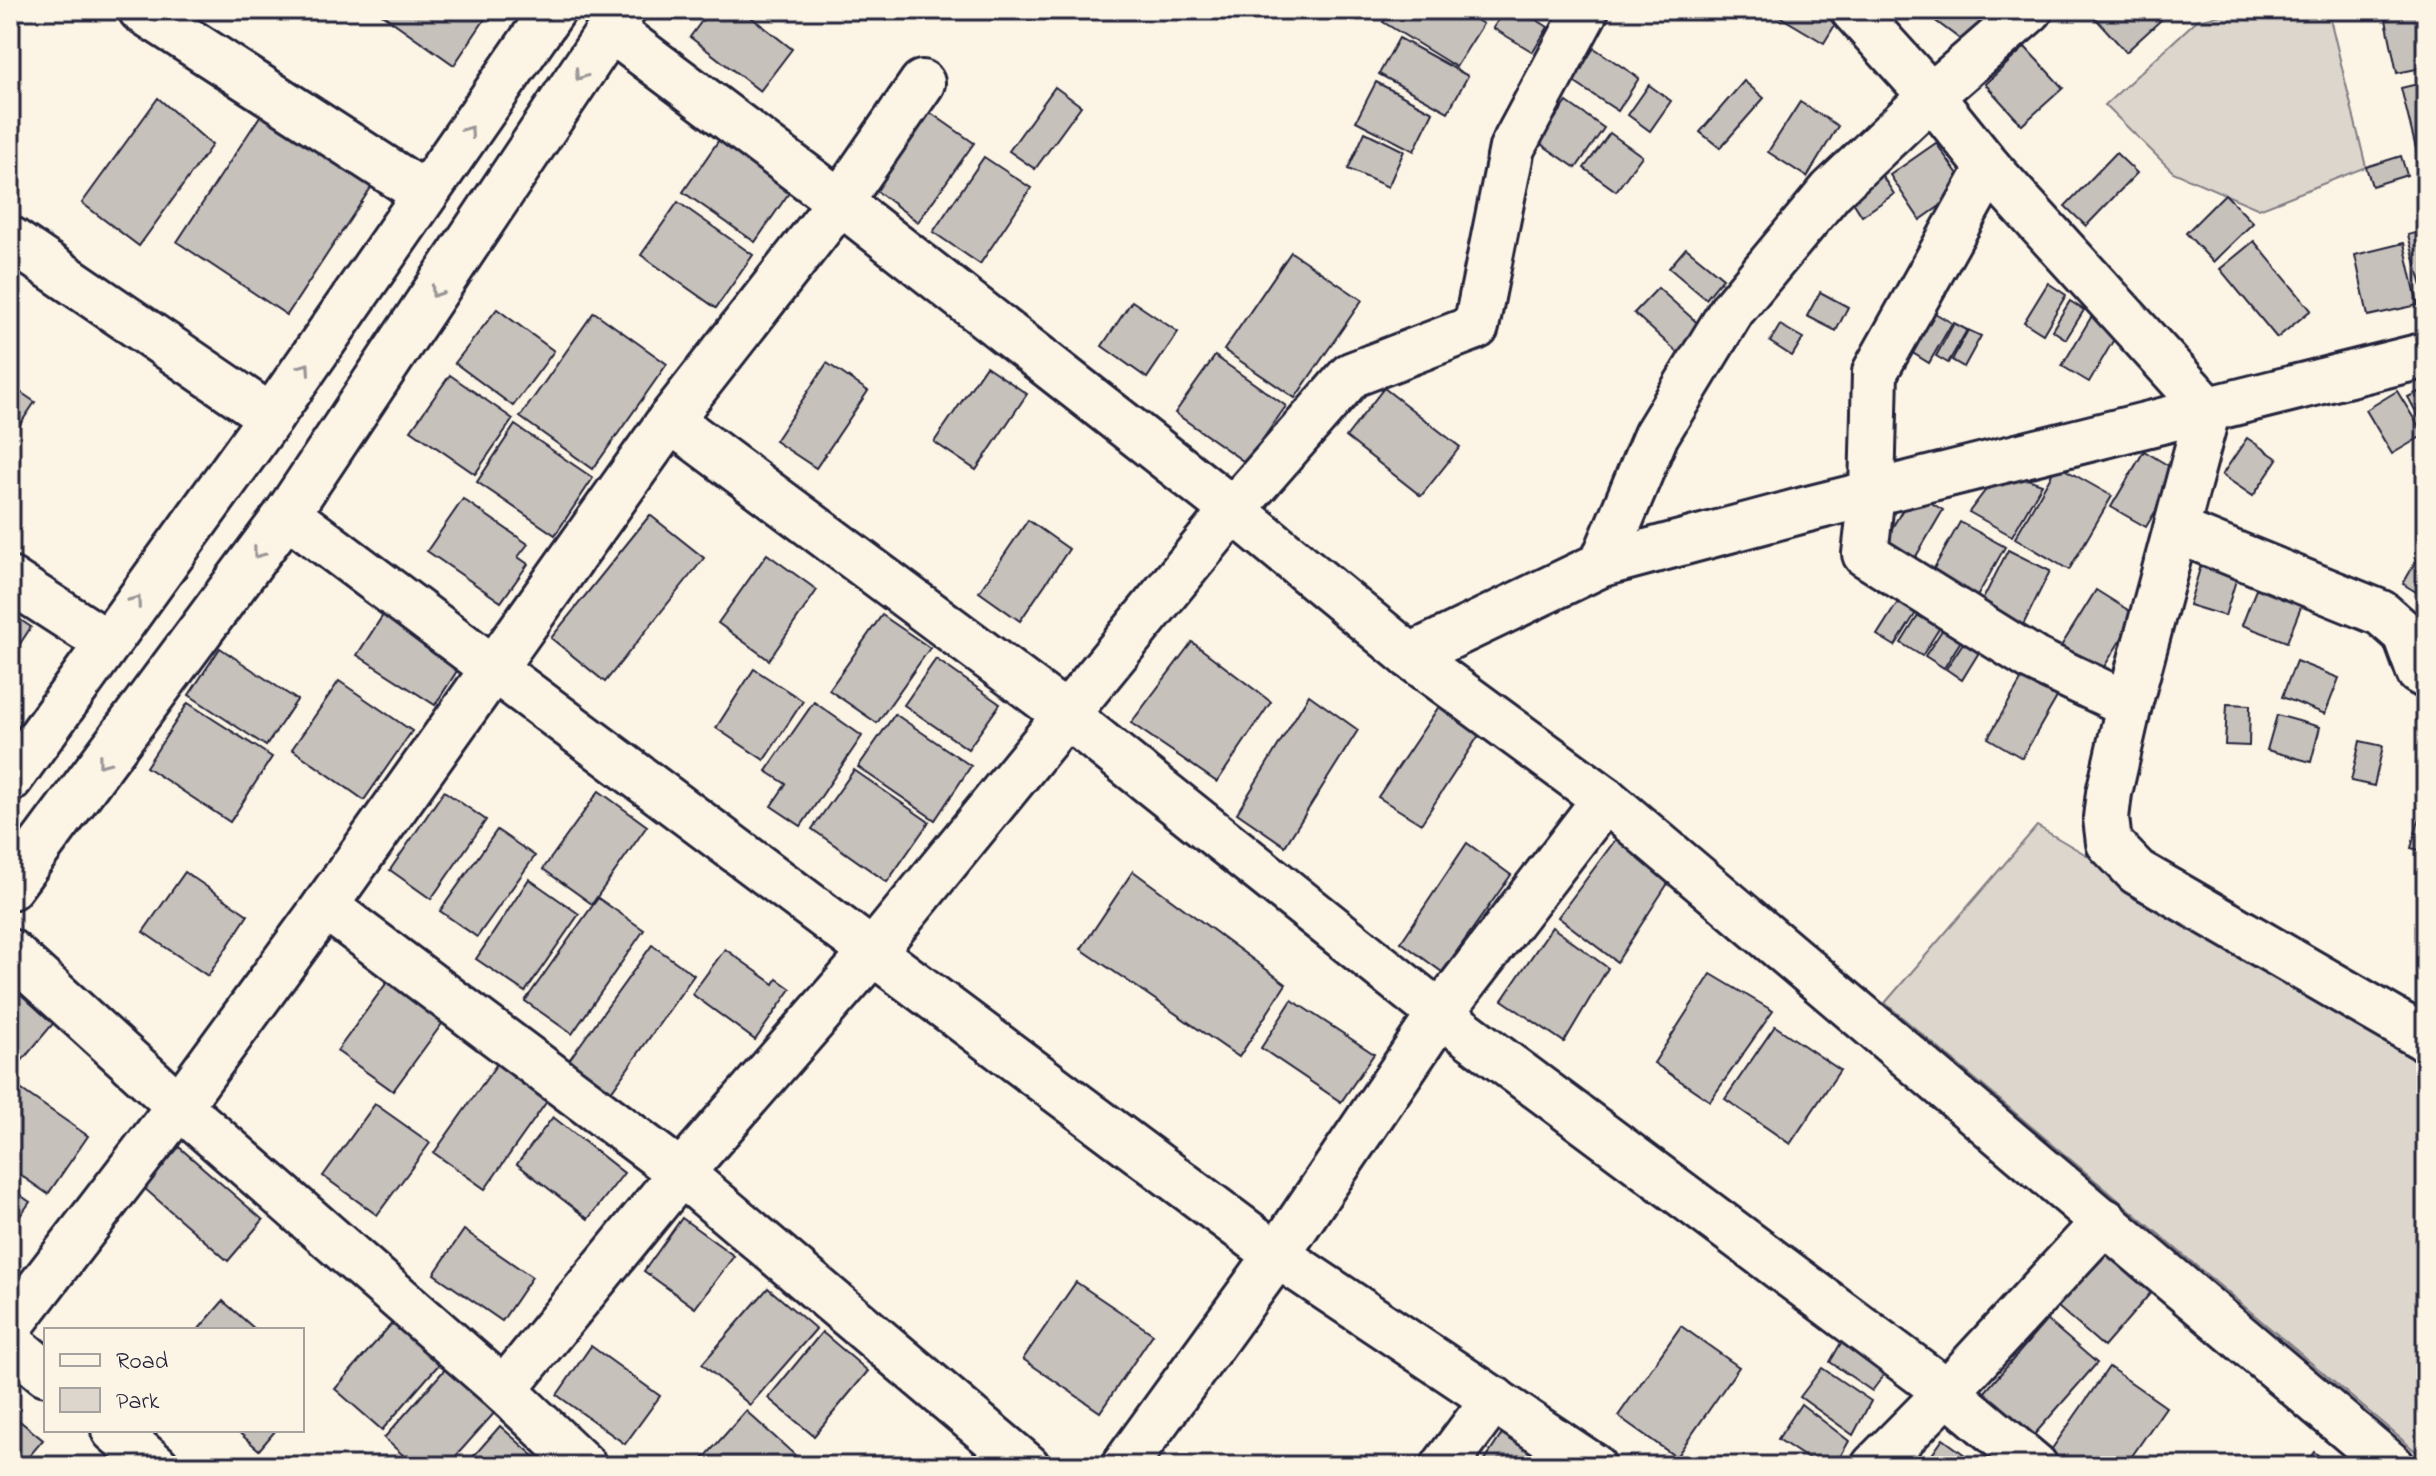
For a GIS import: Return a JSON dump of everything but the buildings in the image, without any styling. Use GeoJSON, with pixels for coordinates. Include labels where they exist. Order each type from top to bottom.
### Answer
{"type":"FeatureCollection","features":[{"type":"Feature","properties":{"kind":"street"},"geometry":{"type":"LineString","coordinates":[[141,10],[432,185]]}},
{"type":"Feature","properties":{"kind":"street"},"geometry":{"type":"LineString","coordinates":[[184,10],[432,185]]}},
{"type":"Feature","properties":{"kind":"street"},"geometry":{"type":"LineString","coordinates":[[10,779],[265,425],[553,10]]}},
{"type":"Feature","properties":{"kind":"street"},"geometry":{"type":"LineString","coordinates":[[504,1390],[681,1173],[872,953],[1233,510],[1351,375],[1476,327],[1512,148],[1586,10]]}},
{"type":"Feature","properties":{"kind":"street"},"geometry":{"type":"LineString","coordinates":[[1853,10],[1931,96],[1989,168],[2208,409]]}},
{"type":"Feature","properties":{"kind":"street"},"geometry":{"type":"LineString","coordinates":[[1602,564],[1656,435],[1732,310],[1831,191],[1931,96],[2030,10]]}},
{"type":"Feature","properties":{"kind":"street"},"geometry":{"type":"LineString","coordinates":[[10,887],[287,514],[616,20],[840,202],[1233,510],[1410,656],[1605,799],[2392,1466]]}},
{"type":"Feature","properties":{"kind":"street"},"geometry":{"type":"LineString","coordinates":[[10,1326],[179,1106],[670,420],[840,202],[922,83]]}},
{"type":"Feature","properties":{"kind":"street"},"geometry":{"type":"LineString","coordinates":[[1865,554],[1872,493],[1875,372],[1989,168]]}},
{"type":"Feature","properties":{"kind":"street"},"geometry":{"type":"LineString","coordinates":[[10,239],[265,425]]}},
{"type":"Feature","properties":{"kind":"street"},"geometry":{"type":"LineString","coordinates":[[10,267],[265,425]]}},
{"type":"Feature","properties":{"kind":"street"},"geometry":{"type":"LineString","coordinates":[[1410,656],[1602,564],[1804,510],[2426,355]]}},
{"type":"Feature","properties":{"kind":"street"},"geometry":{"type":"LineString","coordinates":[[2208,409],[2129,705],[2109,793],[2106,818],[2109,843],[2137,872],[2426,1039]]}},
{"type":"Feature","properties":{"kind":"street"},"geometry":{"type":"LineString","coordinates":[[670,420],[1066,715],[1440,1014],[1947,1392],[2035,1466]]}},
{"type":"Feature","properties":{"kind":"street"},"geometry":{"type":"LineString","coordinates":[[1804,510],[1865,554],[2033,659],[2129,705]]}},
{"type":"Feature","properties":{"kind":"street"},"geometry":{"type":"LineString","coordinates":[[287,514],[1277,1255],[1593,1466]]}},
{"type":"Feature","properties":{"kind":"street"},"geometry":{"type":"LineString","coordinates":[[2176,530],[2381,613],[2405,634],[2419,672],[2426,676]]}},
{"type":"Feature","properties":{"kind":"street"},"geometry":{"type":"LineString","coordinates":[[10,580],[100,652]]}},
{"type":"Feature","properties":{"kind":"street"},"geometry":{"type":"LineString","coordinates":[[10,606],[100,652]]}},
{"type":"Feature","properties":{"kind":"street"},"geometry":{"type":"LineString","coordinates":[[1124,1466],[1277,1255],[1440,1014],[1605,799]]}},
{"type":"Feature","properties":{"kind":"street"},"geometry":{"type":"LineString","coordinates":[[325,906],[681,1173],[1027,1466]]}},
{"type":"Feature","properties":{"kind":"street"},"geometry":{"type":"LineString","coordinates":[[10,952],[179,1106],[504,1390],[584,1466]]}},
{"type":"Feature","properties":{"kind":"street"},"geometry":{"type":"LineString","coordinates":[[1874,1466],[2105,1221]]}},
{"type":"Feature","properties":{"kind":"street"},"geometry":{"type":"LineString","coordinates":[[10,1343],[44,1371]]}},
{"type":"Feature","properties":{"kind":"street"},"geometry":{"type":"LineString","coordinates":[[1444,1466],[1494,1399]]}},
{"type":"Feature","properties":{"kind":"street"},"geometry":{"type":"LineString","coordinates":[[116,1432],[156,1466]]}},
{"type":"Feature","properties":{"kind":"green space"},"geometry":{"type":"Polygon","coordinates":[[[2244,10],[2328,10],[2366,167],[2259,209],[2173,172],[2105,105],[2197,20],[2244,10]]]}},
{"type":"Feature","properties":{"kind":"green space"},"geometry":{"type":"Polygon","coordinates":[[[2037,826],[2426,1054],[2426,1460],[1885,1003],[2037,826]]]}}]}
